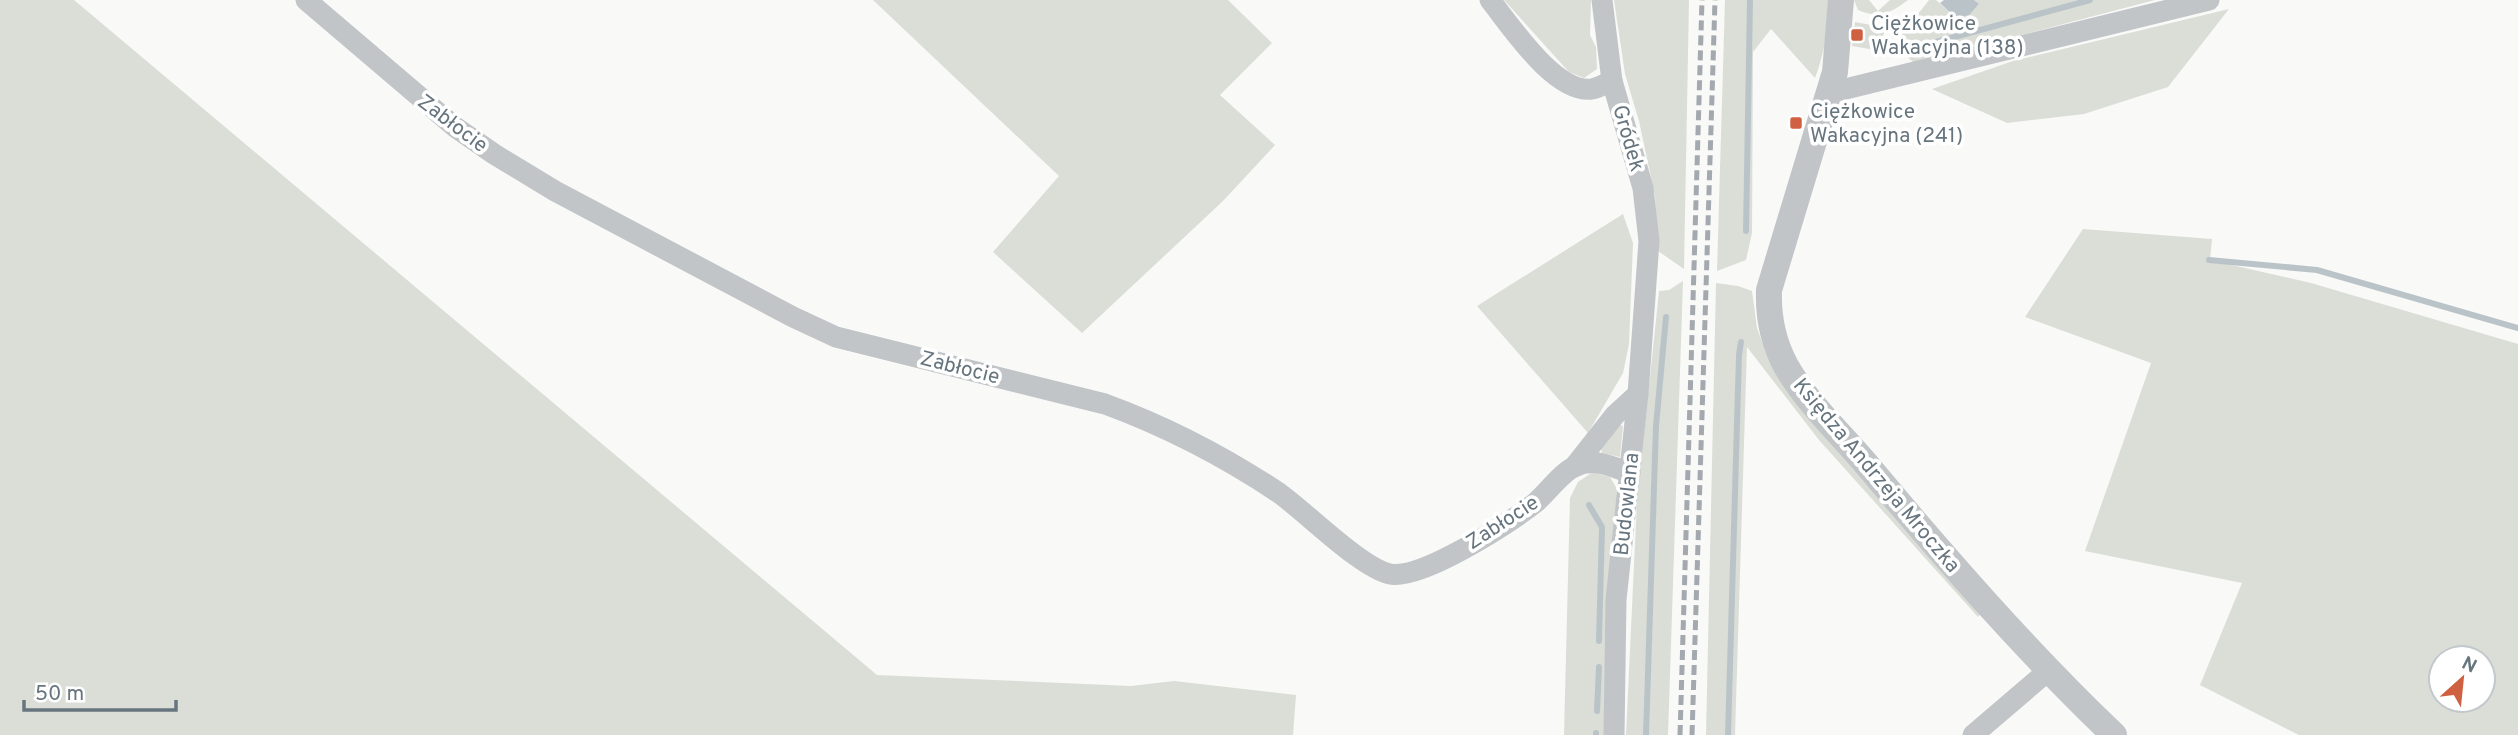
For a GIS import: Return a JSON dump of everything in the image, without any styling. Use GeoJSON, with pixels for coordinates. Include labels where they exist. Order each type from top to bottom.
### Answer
{"type":"FeatureCollection","features":[{"type":"Feature","properties":{"kind":"street","name":"Zabłocie"},"geometry":{"type":"LineString","coordinates":[[306,0],[434,110],[494,154],[555,191],[758,300],[836,337],[1105,404],[1146,419],[1264,483],[1361,559],[1391,574],[1437,563],[1506,524],[1536,502],[1574,467],[1615,415],[1638,394]]}},
{"type":"Feature","properties":{"kind":"street","name":"Gródek"},"geometry":{"type":"LineString","coordinates":[[1490,0],[1550,72],[1568,84],[1591,90],[1612,81],[1643,188],[1649,241],[1648,274]]}},
{"type":"Feature","properties":{"kind":"street"},"geometry":{"type":"LineString","coordinates":[[1602,0],[1612,81]]}},
{"type":"Feature","properties":{"kind":"street","name":"Księdza Andrzeja Mroczka"},"geometry":{"type":"LineString","coordinates":[[1842,0],[1835,72],[1772,276],[1770,325],[1777,346],[1787,367],[1816,407],[1901,507],[2049,670],[2114,735]]}},
{"type":"Feature","properties":{"kind":"street"},"geometry":{"type":"LineString","coordinates":[[1829,93],[2209,0]]}},
{"type":"Feature","properties":{"kind":"street","name":"Budowlana"},"geometry":{"type":"LineString","coordinates":[[1615,735],[1616,600],[1648,274]]}},
{"type":"Feature","properties":{"kind":"street"},"geometry":{"type":"LineString","coordinates":[[1574,467],[1599,461],[1630,473]]}},
{"type":"Feature","properties":{"kind":"street"},"geometry":{"type":"LineString","coordinates":[[1973,735],[2049,670]]}},
{"type":"Feature","properties":{"kind":"shaded area"},"geometry":{"type":"Polygon","coordinates":[[[0,0],[74,0],[877,675],[1131,686],[1174,681],[1296,695],[1293,735],[0,735],[0,0]]]}},
{"type":"Feature","properties":{"kind":"shaded area"},"geometry":{"type":"Polygon","coordinates":[[[873,0],[1228,0],[1272,43],[1220,95],[1275,145],[1223,201],[1082,333],[993,252],[1059,176],[873,0]]]}},
{"type":"Feature","properties":{"kind":"shaded area"},"geometry":{"type":"Polygon","coordinates":[[[1504,0],[1591,0],[1590,35],[1596,47],[1597,69],[1584,78],[1569,72],[1504,0]]]}},
{"type":"Feature","properties":{"kind":"shaded area"},"geometry":{"type":"Polygon","coordinates":[[[1614,0],[1689,0],[1684,269],[1658,251],[1655,196],[1639,121],[1625,74],[1614,0]]]}},
{"type":"Feature","properties":{"kind":"shaded area"},"geometry":{"type":"Polygon","coordinates":[[[1725,0],[1828,0],[1828,10],[1824,49],[1815,78],[1771,29],[1753,52],[1752,233],[1746,260],[1717,271],[1725,0]]]}},
{"type":"Feature","properties":{"kind":"shaded area"},"geometry":{"type":"Polygon","coordinates":[[[1854,0],[1869,0],[1878,11],[1890,0],[1908,0],[1890,11],[1872,14],[1858,10],[1854,0]]]}},
{"type":"Feature","properties":{"kind":"shaded area"},"geometry":{"type":"Polygon","coordinates":[[[1929,0],[1936,0],[1956,18],[1979,5],[1974,0],[2155,0],[1914,63],[1894,45],[1929,0]]]}},
{"type":"Feature","properties":{"kind":"shaded area"},"geometry":{"type":"Polygon","coordinates":[[[1944,0],[1974,0],[1979,4],[1969,15],[1956,18],[1940,3],[1944,0]]]}},
{"type":"Feature","properties":{"kind":"shaded area"},"geometry":{"type":"Polygon","coordinates":[[[2229,9],[2168,87],[2084,114],[2007,123],[1932,89],[2013,61],[2229,9]]]}},
{"type":"Feature","properties":{"kind":"shaded area"},"geometry":{"type":"Polygon","coordinates":[[[1855,22],[1887,28],[1875,50],[1852,46],[1855,22]]]}},
{"type":"Feature","properties":{"kind":"shaded area"},"geometry":{"type":"Polygon","coordinates":[[[1623,214],[1633,243],[1629,344],[1623,373],[1588,433],[1477,306],[1623,214]]]}},
{"type":"Feature","properties":{"kind":"shaded area"},"geometry":{"type":"Polygon","coordinates":[[[2083,229],[2212,239],[2210,260],[2311,283],[2518,344],[2518,735],[2299,735],[2200,685],[2242,583],[2085,551],[2151,363],[2025,317],[2083,229]]]}},
{"type":"Feature","properties":{"kind":"shaded area"},"geometry":{"type":"Polygon","coordinates":[[[1683,281],[1668,735],[1626,735],[1637,501],[1659,291],[1669,290],[1683,281]]]}},
{"type":"Feature","properties":{"kind":"shaded area"},"geometry":{"type":"Polygon","coordinates":[[[1716,283],[1752,291],[1757,328],[1766,353],[1982,612],[1978,617],[1819,440],[1747,347],[1735,735],[1706,735],[1716,283]]]}},
{"type":"Feature","properties":{"kind":"shaded area"},"geometry":{"type":"Polygon","coordinates":[[[1620,425],[1623,426],[1620,457],[1602,453],[1601,448],[1620,425]]]}},
{"type":"Feature","properties":{"kind":"shaded area"},"geometry":{"type":"Polygon","coordinates":[[[1593,472],[1610,477],[1618,491],[1607,735],[1564,735],[1570,498],[1578,482],[1593,472]]]}},
{"type":"Feature","properties":{"kind":"waterway"},"geometry":{"type":"LineString","coordinates":[[1746,231],[1750,0]]}},
{"type":"Feature","properties":{"kind":"waterway"},"geometry":{"type":"LineString","coordinates":[[1936,42],[2090,0]]}},
{"type":"Feature","properties":{"kind":"waterway"},"geometry":{"type":"LineString","coordinates":[[2209,260],[2317,270],[2518,328]]}},
{"type":"Feature","properties":{"kind":"waterway"},"geometry":{"type":"LineString","coordinates":[[1646,735],[1656,426],[1666,317]]}},
{"type":"Feature","properties":{"kind":"waterway"},"geometry":{"type":"LineString","coordinates":[[1728,735],[1741,342]]}},
{"type":"Feature","properties":{"kind":"waterway"},"geometry":{"type":"LineString","coordinates":[[1589,505],[1602,527],[1599,641]]}},
{"type":"Feature","properties":{"kind":"waterway"},"geometry":{"type":"LineString","coordinates":[[1597,711],[1599,667]]}},
{"type":"Feature","properties":{"kind":"railway"},"geometry":{"type":"LineString","coordinates":[[1680,735],[1702,0]]}},
{"type":"Feature","properties":{"kind":"railway"},"geometry":{"type":"LineString","coordinates":[[1692,735],[1715,0]]}},
{"type":"Feature","properties":{"kind":"place","name":"Ciężkowice Wakacyjna (138)"},"geometry":{"type":"Point","coordinates":[1857,35]}},
{"type":"Feature","properties":{"kind":"place","name":"Ciężkowice Wakacyjna (241)"},"geometry":{"type":"Point","coordinates":[1796,123]}}]}
